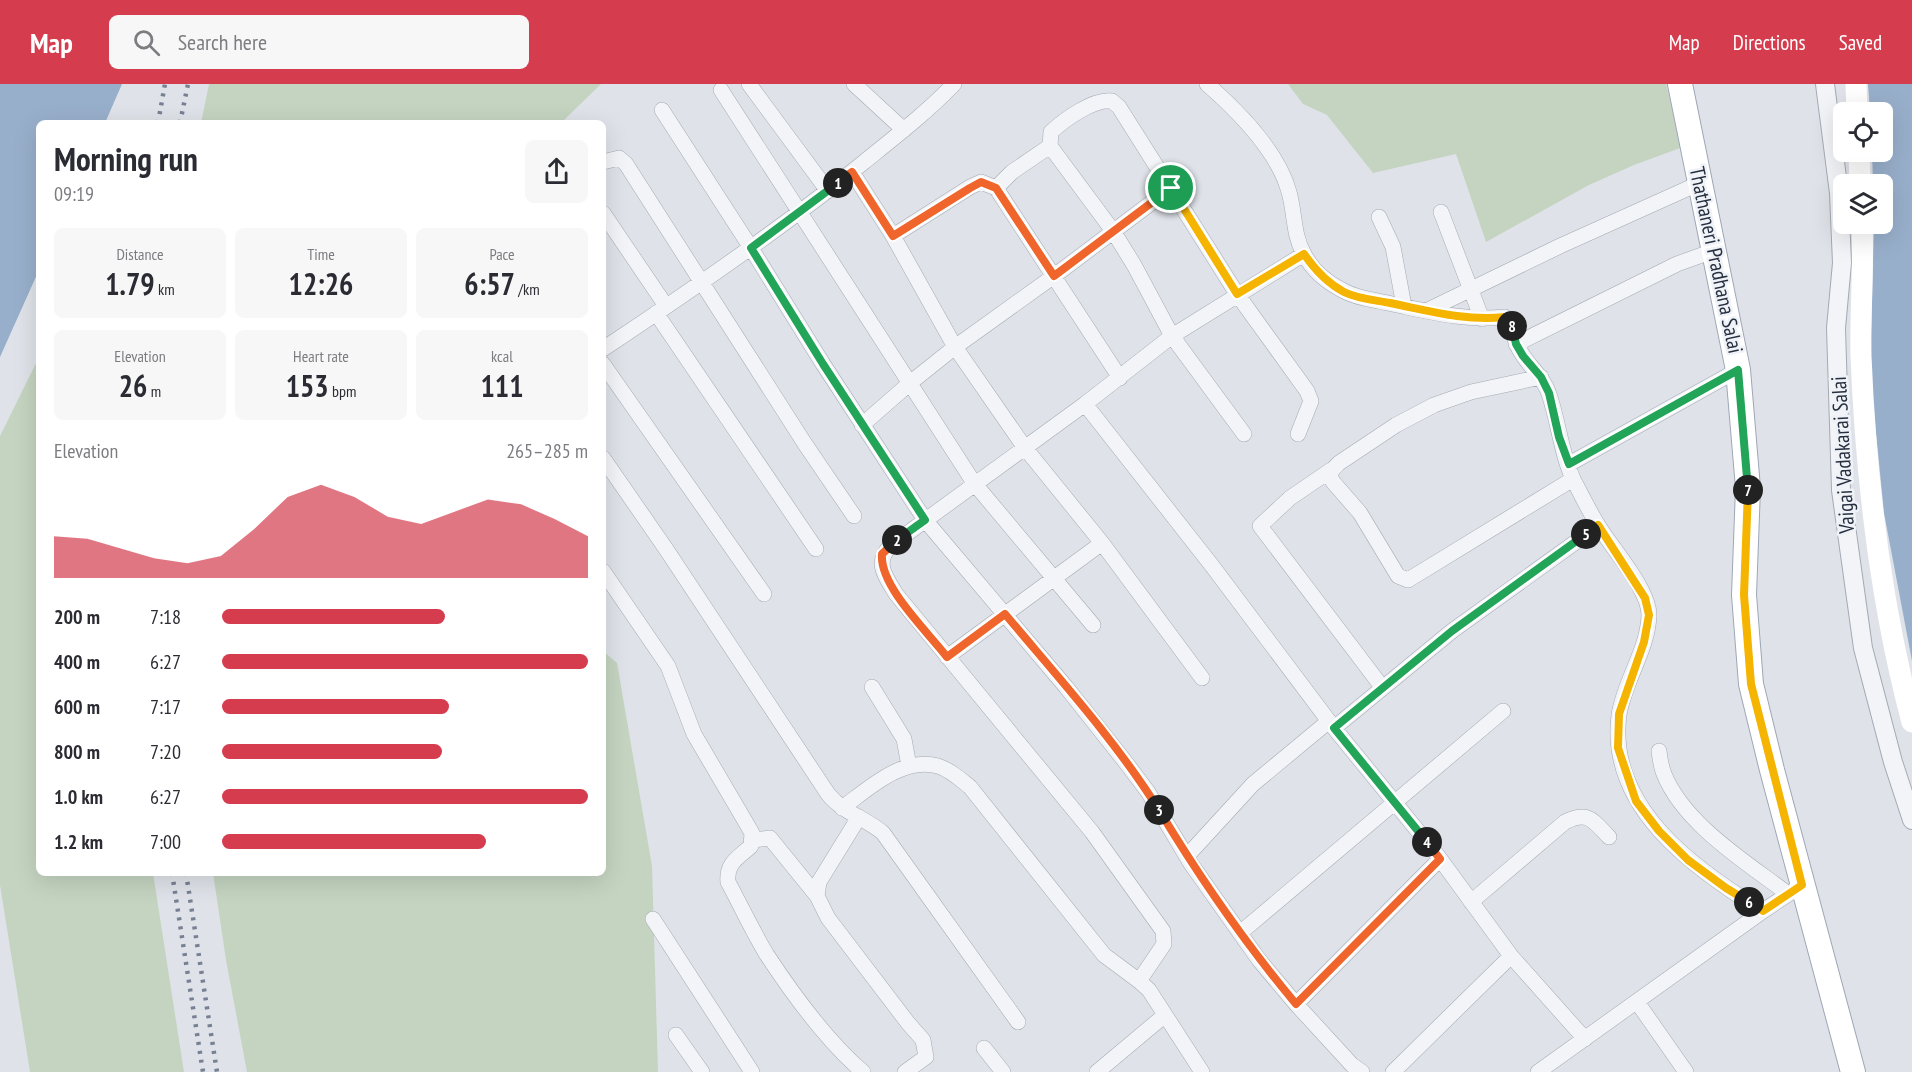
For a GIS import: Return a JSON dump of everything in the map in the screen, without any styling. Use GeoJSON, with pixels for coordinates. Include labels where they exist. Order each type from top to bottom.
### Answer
{"type":"FeatureCollection","features":[{"type":"Feature","properties":{"kind":"main road","name":"Thathaneri Pradhana Salai"},"geometry":{"type":"LineString","coordinates":[[1680,84],[1738,370],[1748,488],[1744,595],[1751,684],[1795,890],[1853,1072]]}},
{"type":"Feature","properties":{"kind":"main road"},"geometry":{"type":"LineString","coordinates":[[1856,84],[1857,102]]}},
{"type":"Feature","properties":{"kind":"main road","name":"Vaigai Vadakarai Salai"},"geometry":{"type":"LineString","coordinates":[[1862,234],[1861,353],[1875,538],[1899,675],[1912,722]]}},
{"type":"Feature","properties":{"kind":"street"},"geometry":{"type":"LineString","coordinates":[[749,84],[828,191]]}},
{"type":"Feature","properties":{"kind":"street"},"geometry":{"type":"LineString","coordinates":[[854,84],[904,130]]}},
{"type":"Feature","properties":{"kind":"street"},"geometry":{"type":"LineString","coordinates":[[606,347],[751,248],[828,191],[933,106],[954,84]]}},
{"type":"Feature","properties":{"kind":"street"},"geometry":{"type":"LineString","coordinates":[[1207,84],[1265,144],[1283,175],[1289,193],[1297,236],[1304,254],[1326,280],[1345,292],[1362,298],[1454,317],[1482,319],[1505,317],[1511,324],[1516,344],[1531,367],[1541,377],[1549,393],[1559,437],[1573,479],[1598,525],[1645,598],[1649,615],[1644,642],[1619,714],[1618,748],[1636,801],[1659,831],[1688,860],[1763,911]]}},
{"type":"Feature","properties":{"kind":"street","name":"Vaigai Vadakarai Salai"},"geometry":{"type":"LineString","coordinates":[[1825,84],[1839,193],[1842,263],[1836,328],[1841,490],[1863,648],[1893,762],[1912,820]]}},
{"type":"Feature","properties":{"kind":"street"},"geometry":{"type":"LineString","coordinates":[[721,90],[974,483],[1093,625]]}},
{"type":"Feature","properties":{"kind":"street"},"geometry":{"type":"LineString","coordinates":[[1244,434],[1172,336],[1113,231],[1050,146],[1051,132],[1058,125],[1097,102],[1112,101],[1119,107],[1237,294],[1307,391],[1311,401],[1298,434]]}},
{"type":"Feature","properties":{"kind":"street"},"geometry":{"type":"LineString","coordinates":[[662,110],[925,520],[1066,687],[1127,764],[1259,960],[1352,1065],[1362,1072]]}},
{"type":"Feature","properties":{"kind":"street"},"geometry":{"type":"LineString","coordinates":[[996,188],[1012,172],[1050,146]]}},
{"type":"Feature","properties":{"kind":"street"},"geometry":{"type":"LineString","coordinates":[[606,161],[619,158],[626,164],[805,444],[854,516]]}},
{"type":"Feature","properties":{"kind":"street"},"geometry":{"type":"LineString","coordinates":[[852,172],[893,236],[955,346],[1025,448],[1102,543],[1202,678]]}},
{"type":"Feature","properties":{"kind":"street"},"geometry":{"type":"LineString","coordinates":[[893,236],[981,182],[996,188],[1120,378]]}},
{"type":"Feature","properties":{"kind":"street"},"geometry":{"type":"LineString","coordinates":[[1426,310],[1700,183]]}},
{"type":"Feature","properties":{"kind":"street"},"geometry":{"type":"LineString","coordinates":[[862,425],[955,346],[1054,276],[1171,188]]}},
{"type":"Feature","properties":{"kind":"street"},"geometry":{"type":"LineString","coordinates":[[1441,212],[1482,319]]}},
{"type":"Feature","properties":{"kind":"street"},"geometry":{"type":"LineString","coordinates":[[1379,217],[1393,247],[1404,306]]}},
{"type":"Feature","properties":{"kind":"street"},"geometry":{"type":"LineString","coordinates":[[606,218],[661,309],[816,549]]}},
{"type":"Feature","properties":{"kind":"street"},"geometry":{"type":"LineString","coordinates":[[1516,344],[1677,264],[1713,251]]}},
{"type":"Feature","properties":{"kind":"street"},"geometry":{"type":"LineString","coordinates":[[1139,981],[1164,944],[1163,931],[1092,832],[896,594],[881,564],[882,554],[974,483],[1120,378],[1172,336],[1304,254]]}},
{"type":"Feature","properties":{"kind":"street"},"geometry":{"type":"LineString","coordinates":[[606,368],[764,594]]}},
{"type":"Feature","properties":{"kind":"street"},"geometry":{"type":"LineString","coordinates":[[1569,464],[1738,370]]}},
{"type":"Feature","properties":{"kind":"street"},"geometry":{"type":"LineString","coordinates":[[1382,687],[1260,526],[1290,498],[1396,424],[1434,405],[1471,393],[1541,377]]}},
{"type":"Feature","properties":{"kind":"street"},"geometry":{"type":"LineString","coordinates":[[1085,404],[1213,567],[1331,724],[1440,859],[1510,957],[1585,1039]]}},
{"type":"Feature","properties":{"kind":"street"},"geometry":{"type":"LineString","coordinates":[[606,462],[828,794],[842,808],[873,824],[883,833],[1018,1022]]}},
{"type":"Feature","properties":{"kind":"street"},"geometry":{"type":"LineString","coordinates":[[1331,470],[1330,476],[1333,482],[1360,513],[1398,576],[1408,580],[1573,479]]}},
{"type":"Feature","properties":{"kind":"street"},"geometry":{"type":"LineString","coordinates":[[1187,856],[1254,784],[1452,631],[1598,525]]}},
{"type":"Feature","properties":{"kind":"street"},"geometry":{"type":"LineString","coordinates":[[947,657],[1102,543]]}},
{"type":"Feature","properties":{"kind":"street"},"geometry":{"type":"LineString","coordinates":[[606,575],[668,666],[694,734],[752,833],[751,846],[730,865],[727,872],[728,882],[767,954],[793,992],[847,1058],[863,1072]]}},
{"type":"Feature","properties":{"kind":"street"},"geometry":{"type":"LineString","coordinates":[[872,687],[904,739],[909,766]]}},
{"type":"Feature","properties":{"kind":"street"},"geometry":{"type":"LineString","coordinates":[[1240,933],[1503,711]]}},
{"type":"Feature","properties":{"kind":"street"},"geometry":{"type":"LineString","coordinates":[[1538,1072],[1561,1065],[1585,1039],[1795,890],[1741,858],[1686,810],[1663,771],[1659,751]]}},
{"type":"Feature","properties":{"kind":"street"},"geometry":{"type":"LineString","coordinates":[[842,808],[878,781],[909,766],[918,764],[938,766],[952,773],[969,787],[1104,955],[1149,990],[1202,1072]]}},
{"type":"Feature","properties":{"kind":"street"},"geometry":{"type":"LineString","coordinates":[[1471,902],[1565,822],[1583,816],[1592,819],[1609,837]]}},
{"type":"Feature","properties":{"kind":"street"},"geometry":{"type":"LineString","coordinates":[[817,896],[819,882],[859,817]]}},
{"type":"Feature","properties":{"kind":"street"},"geometry":{"type":"LineString","coordinates":[[753,840],[770,838],[817,896],[828,918],[923,1040],[926,1057],[905,1072]]}},
{"type":"Feature","properties":{"kind":"street"},"geometry":{"type":"LineString","coordinates":[[1296,1004],[1440,859]]}},
{"type":"Feature","properties":{"kind":"street"},"geometry":{"type":"LineString","coordinates":[[653,919],[752,1072]]}},
{"type":"Feature","properties":{"kind":"street"},"geometry":{"type":"LineString","coordinates":[[1393,1072],[1510,957]]}},
{"type":"Feature","properties":{"kind":"street"},"geometry":{"type":"LineString","coordinates":[[1637,1002],[1686,1072]]}},
{"type":"Feature","properties":{"kind":"street"},"geometry":{"type":"LineString","coordinates":[[1097,1072],[1166,1015]]}},
{"type":"Feature","properties":{"kind":"street"},"geometry":{"type":"LineString","coordinates":[[676,1035],[702,1072]]}},
{"type":"Feature","properties":{"kind":"street"},"geometry":{"type":"LineString","coordinates":[[984,1048],[1004,1072]]}},
{"type":"Feature","properties":{"kind":"green space"},"geometry":{"type":"Polygon","coordinates":[[[209,84],[601,84],[564,120],[202,120],[209,84]]]}},
{"type":"Feature","properties":{"kind":"green space"},"geometry":{"type":"Polygon","coordinates":[[[1288,84],[1666,84],[1683,147],[1589,185],[1486,242],[1456,154],[1373,173],[1327,115],[1303,104],[1288,84]]]}},
{"type":"Feature","properties":{"kind":"green space"},"geometry":{"type":"Polygon","coordinates":[[[36,363],[36,876],[153,876],[184,1072],[30,1072],[0,885],[0,436],[36,363]]]}},
{"type":"Feature","properties":{"kind":"green space"},"geometry":{"type":"Polygon","coordinates":[[[606,654],[617,663],[652,866],[658,1072],[247,1072],[226,960],[213,876],[606,876],[606,654]]]}},
{"type":"Feature","properties":{"kind":"water"},"geometry":{"type":"Polygon","coordinates":[[[0,84],[122,84],[106,120],[36,120],[36,277],[0,357],[0,84]]]}},
{"type":"Feature","properties":{"kind":"water"},"geometry":{"type":"Polygon","coordinates":[[[1868,84],[1912,84],[1912,661],[1884,513],[1870,372],[1874,234],[1893,234],[1893,174],[1873,174],[1872,162],[1893,162],[1893,102],[1869,102],[1868,84]]]}},
{"type":"Feature","properties":{"kind":"railway"},"geometry":{"type":"LineString","coordinates":[[159,120],[165,84]]}},
{"type":"Feature","properties":{"kind":"railway"},"geometry":{"type":"LineString","coordinates":[[181,120],[188,84]]}},
{"type":"Feature","properties":{"kind":"railway"},"geometry":{"type":"LineString","coordinates":[[172,876],[203,1072]]}},
{"type":"Feature","properties":{"kind":"railway"},"geometry":{"type":"LineString","coordinates":[[186,876],[217,1072]]}},
{"type":"Feature","properties":{"kind":"route"},"geometry":{"type":"LineString","coordinates":[[852,172],[893,236],[981,182],[996,188],[1054,276],[1171,188],[1237,294],[1304,254],[1326,280],[1345,292],[1362,298],[1454,317],[1482,319],[1505,317],[1511,324],[1516,344],[1531,367],[1541,377],[1549,393],[1559,437],[1569,464],[1738,370],[1748,488],[1744,595],[1751,684],[1802,885],[1763,911],[1688,860],[1659,831],[1636,801],[1618,748],[1619,714],[1644,642],[1649,615],[1645,598],[1598,525],[1452,631],[1334,728],[1440,859],[1296,1004],[1259,960],[1191,864],[1148,792],[1066,687],[1005,614],[947,657],[896,594],[881,564],[882,554],[890,546],[925,520],[782,300],[751,248],[852,172]]}}]}
